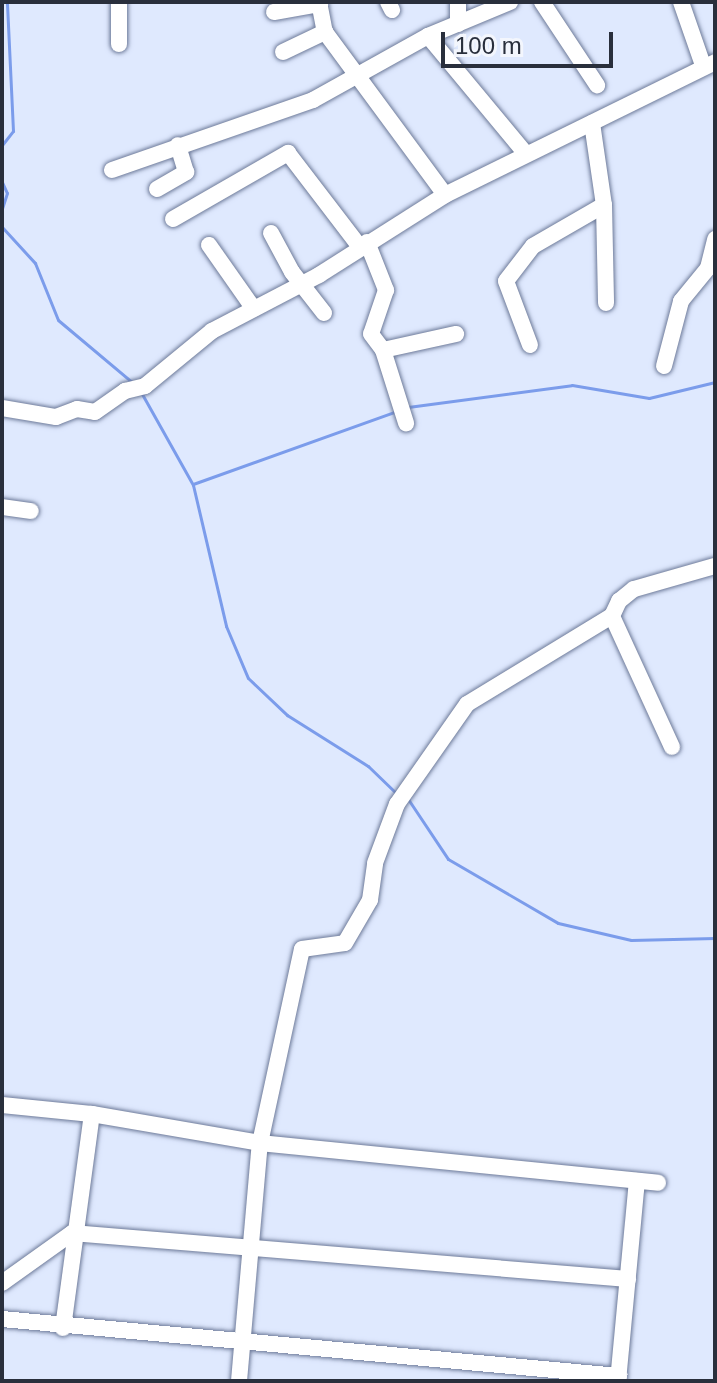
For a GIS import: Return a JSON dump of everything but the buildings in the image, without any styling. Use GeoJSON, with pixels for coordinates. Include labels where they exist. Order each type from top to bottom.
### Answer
{"type":"FeatureCollection","features":[{"type":"Feature","properties":{"kind":"street"},"geometry":{"type":"LineString","coordinates":[[119,2],[119,44]]}},
{"type":"Feature","properties":{"kind":"street"},"geometry":{"type":"LineString","coordinates":[[458,2],[458,24]]}},
{"type":"Feature","properties":{"kind":"street"},"geometry":{"type":"LineString","coordinates":[[112,170],[313,100],[428,36],[510,2]]}},
{"type":"Feature","properties":{"kind":"street"},"geometry":{"type":"LineString","coordinates":[[542,2],[597,85]]}},
{"type":"Feature","properties":{"kind":"street"},"geometry":{"type":"LineString","coordinates":[[2,408],[56,417],[77,409],[95,412],[125,391],[145,386],[212,331],[303,284],[445,195],[709,63],[681,2]]}},
{"type":"Feature","properties":{"kind":"street"},"geometry":{"type":"LineString","coordinates":[[274,12],[320,3],[325,32],[445,195]]}},
{"type":"Feature","properties":{"kind":"street"},"geometry":{"type":"LineString","coordinates":[[283,52],[325,32]]}},
{"type":"Feature","properties":{"kind":"street"},"geometry":{"type":"LineString","coordinates":[[428,36],[526,154]]}},
{"type":"Feature","properties":{"kind":"street"},"geometry":{"type":"LineString","coordinates":[[592,123],[604,205],[606,303]]}},
{"type":"Feature","properties":{"kind":"street"},"geometry":{"type":"LineString","coordinates":[[157,189],[186,172],[178,145]]}},
{"type":"Feature","properties":{"kind":"street"},"geometry":{"type":"LineString","coordinates":[[173,219],[288,153],[363,244],[386,290],[371,334],[383,350],[406,423]]}},
{"type":"Feature","properties":{"kind":"street"},"geometry":{"type":"LineString","coordinates":[[530,345],[506,281],[533,246],[604,205]]}},
{"type":"Feature","properties":{"kind":"street"},"geometry":{"type":"LineString","coordinates":[[271,233],[324,313]]}},
{"type":"Feature","properties":{"kind":"street"},"geometry":{"type":"LineString","coordinates":[[664,366],[681,301],[711,268],[715,239]]}},
{"type":"Feature","properties":{"kind":"street"},"geometry":{"type":"LineString","coordinates":[[209,245],[254,309]]}},
{"type":"Feature","properties":{"kind":"street"},"geometry":{"type":"LineString","coordinates":[[383,350],[456,334]]}},
{"type":"Feature","properties":{"kind":"street"},"geometry":{"type":"LineString","coordinates":[[2,507],[31,511]]}},
{"type":"Feature","properties":{"kind":"street"},"geometry":{"type":"LineString","coordinates":[[239,1381],[260,1143],[302,949],[345,943],[370,900],[375,863],[397,804],[467,704],[612,616],[634,589],[715,566]]}},
{"type":"Feature","properties":{"kind":"street"},"geometry":{"type":"LineString","coordinates":[[612,616],[672,747]]}},
{"type":"Feature","properties":{"kind":"street"},"geometry":{"type":"LineString","coordinates":[[2,1105],[92,1114],[260,1143],[658,1183]]}},
{"type":"Feature","properties":{"kind":"street"},"geometry":{"type":"LineString","coordinates":[[63,1328],[72,1233],[92,1114]]}},
{"type":"Feature","properties":{"kind":"street"},"geometry":{"type":"LineString","coordinates":[[2,1319],[63,1328],[618,1378],[637,1181]]}},
{"type":"Feature","properties":{"kind":"street"},"geometry":{"type":"LineString","coordinates":[[2,1283],[72,1233],[628,1279]]}},
{"type":"Feature","properties":{"kind":"waterway"},"geometry":{"type":"LineString","coordinates":[[2,145],[13,131],[7,2]]}},
{"type":"Feature","properties":{"kind":"waterway"},"geometry":{"type":"LineString","coordinates":[[2,182],[7,193],[2,208]]}},
{"type":"Feature","properties":{"kind":"waterway"},"geometry":{"type":"LineString","coordinates":[[2,227],[35,263],[58,320],[132,382]]}},
{"type":"Feature","properties":{"kind":"waterway"},"geometry":{"type":"LineString","coordinates":[[408,407],[572,385],[649,398],[715,382]]}},
{"type":"Feature","properties":{"kind":"waterway"},"geometry":{"type":"LineString","coordinates":[[142,394],[193,485],[226,626],[248,678],[287,715],[368,766],[397,794]]}},
{"type":"Feature","properties":{"kind":"waterway"},"geometry":{"type":"LineString","coordinates":[[193,484],[397,411]]}},
{"type":"Feature","properties":{"kind":"waterway"},"geometry":{"type":"LineString","coordinates":[[408,799],[448,859],[558,923],[631,940],[715,938]]}}]}
